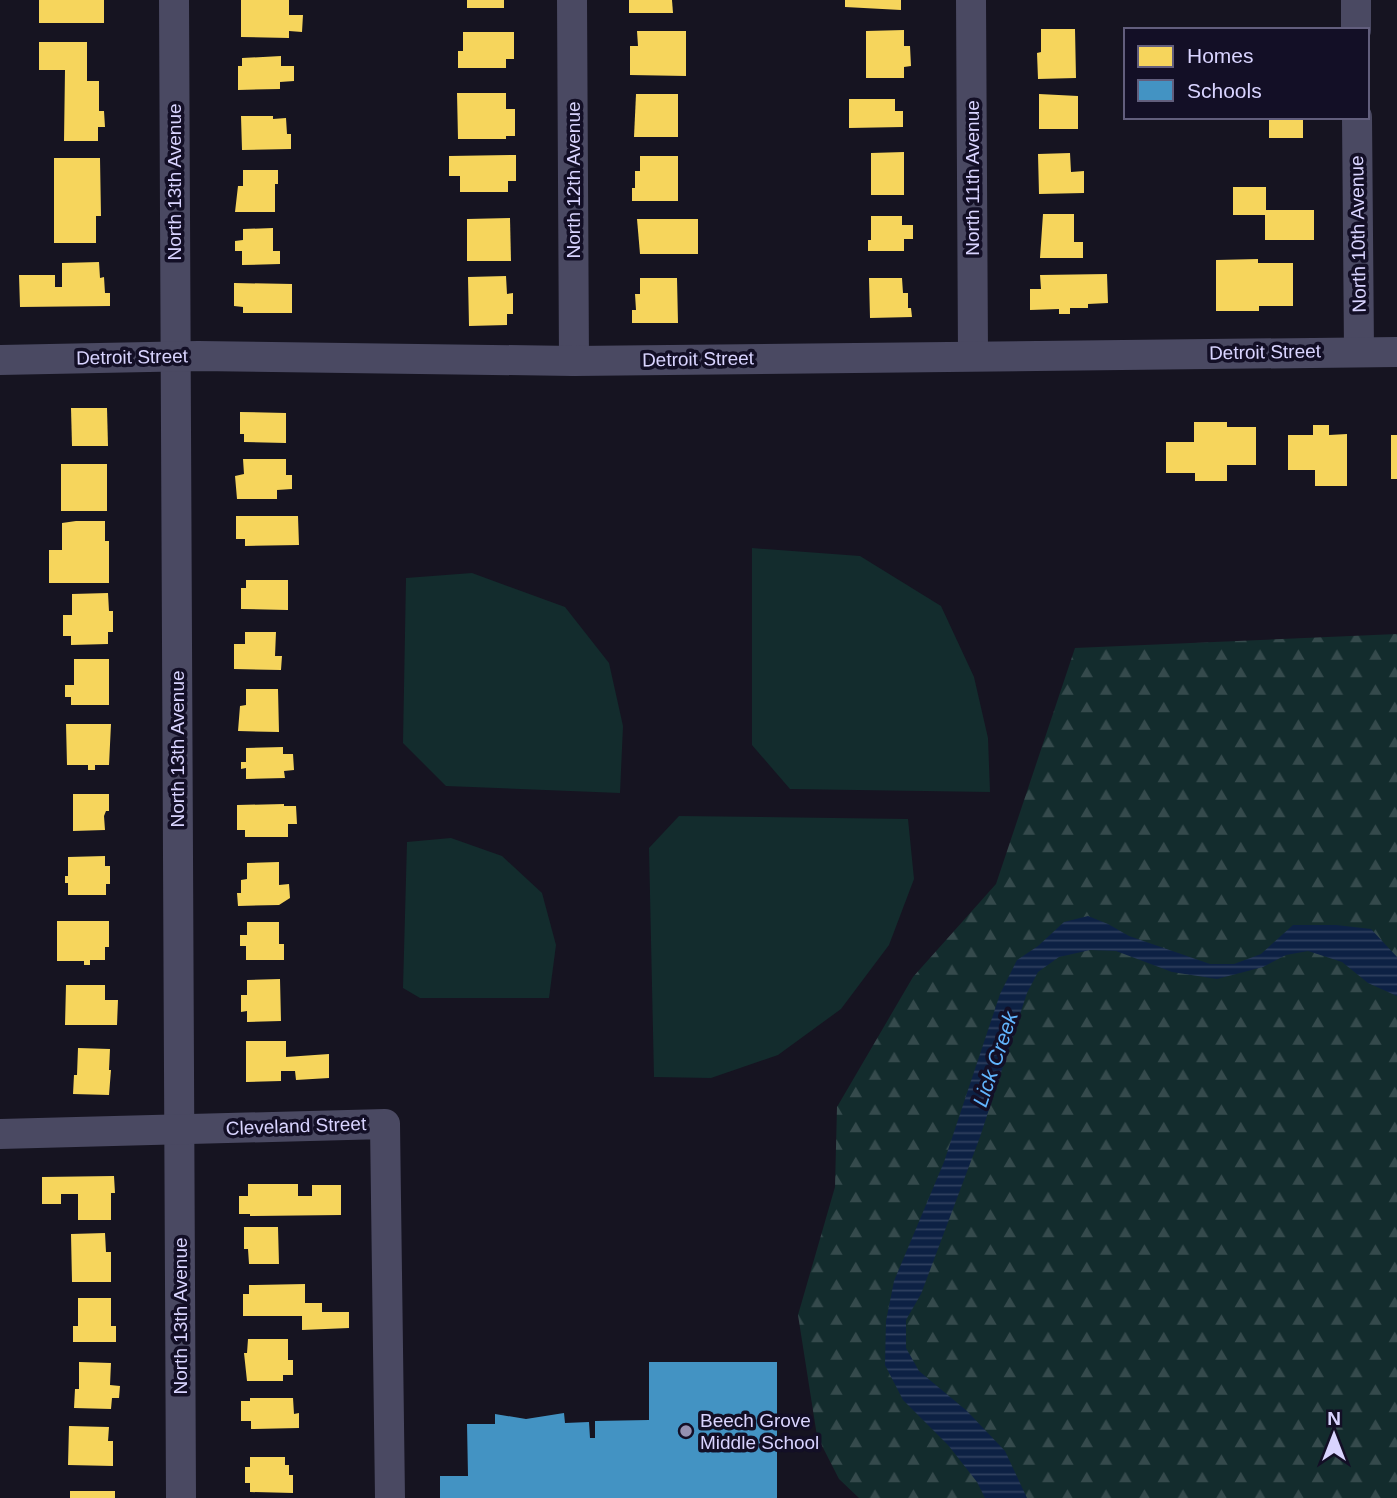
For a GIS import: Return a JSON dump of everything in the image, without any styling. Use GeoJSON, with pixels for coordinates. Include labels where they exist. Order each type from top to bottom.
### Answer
{"type":"FeatureCollection","features":[{"type":"Feature","properties":{"kind":"street","name":"North 13th Avenue"},"geometry":{"type":"LineString","coordinates":[[174,0],[181,1498]]}},
{"type":"Feature","properties":{"kind":"street","name":"North 12th Avenue"},"geometry":{"type":"LineString","coordinates":[[572,0],[574,361]]}},
{"type":"Feature","properties":{"kind":"street","name":"North 11th Avenue"},"geometry":{"type":"LineString","coordinates":[[971,0],[973,355]]}},
{"type":"Feature","properties":{"kind":"street"},"geometry":{"type":"LineString","coordinates":[[1356,0],[1356,28]]}},
{"type":"Feature","properties":{"kind":"street","name":"North 10th Avenue"},"geometry":{"type":"LineString","coordinates":[[1357,119],[1359,351]]}},
{"type":"Feature","properties":{"kind":"street","name":"Detroit Street"},"geometry":{"type":"LineString","coordinates":[[0,360],[175,356],[574,361],[1397,352]]}},
{"type":"Feature","properties":{"kind":"street","name":"Cleveland Street"},"geometry":{"type":"LineString","coordinates":[[0,1133],[386,1124],[390,1498]]}},
{"type":"Feature","properties":{"kind":"green space"},"geometry":{"type":"Polygon","coordinates":[[[752,548],[860,556],[941,606],[974,677],[988,738],[990,792],[790,789],[752,745],[752,548]]]}},
{"type":"Feature","properties":{"kind":"green space"},"geometry":{"type":"Polygon","coordinates":[[[472,573],[565,607],[609,663],[623,726],[620,793],[446,786],[403,743],[406,578],[472,573]]]}},
{"type":"Feature","properties":{"kind":"green space"},"geometry":{"type":"Polygon","coordinates":[[[1397,634],[1397,1498],[859,1498],[839,1479],[817,1436],[798,1315],[835,1187],[837,1107],[913,977],[996,884],[1075,648],[1397,634]]]}},
{"type":"Feature","properties":{"kind":"green space"},"geometry":{"type":"Polygon","coordinates":[[[679,816],[908,819],[914,879],[889,945],[841,1009],[778,1055],[711,1078],[654,1077],[649,848],[679,816]]]}},
{"type":"Feature","properties":{"kind":"green space"},"geometry":{"type":"Polygon","coordinates":[[[451,838],[502,856],[542,893],[556,945],[549,998],[420,998],[403,988],[407,842],[451,838]]]}},
{"type":"Feature","properties":{"kind":"water","name":"Lick Creek"},"geometry":{"type":"Polygon","coordinates":[[[1088,916],[1129,936],[1210,964],[1234,964],[1261,954],[1293,925],[1336,925],[1371,929],[1397,957],[1397,996],[1368,983],[1342,962],[1308,951],[1286,955],[1263,967],[1217,979],[1172,972],[1116,951],[1090,950],[1059,957],[1038,972],[1027,993],[980,1137],[921,1294],[906,1320],[906,1348],[919,1371],[967,1411],[1005,1451],[1027,1498],[985,1498],[977,1482],[948,1445],[903,1400],[885,1365],[886,1321],[894,1281],[944,1162],[1000,994],[1017,960],[1038,946],[1064,922],[1088,916]]]}},
{"type":"Feature","properties":{"kind":"building: Homes"},"geometry":{"type":"Polygon","coordinates":[[[39,0],[104,0],[104,23],[39,23],[39,0]]]}},
{"type":"Feature","properties":{"kind":"building: Homes"},"geometry":{"type":"Polygon","coordinates":[[[241,0],[289,0],[289,15],[303,15],[302,32],[289,31],[289,38],[241,37],[241,0]]]}},
{"type":"Feature","properties":{"kind":"building: Homes"},"geometry":{"type":"Polygon","coordinates":[[[467,0],[504,0],[504,8],[467,8],[467,0]]]}},
{"type":"Feature","properties":{"kind":"building: Homes"},"geometry":{"type":"Polygon","coordinates":[[[629,0],[672,0],[673,13],[629,13],[629,0]]]}},
{"type":"Feature","properties":{"kind":"building: Homes"},"geometry":{"type":"Polygon","coordinates":[[[845,0],[901,0],[901,10],[845,7],[845,0]]]}},
{"type":"Feature","properties":{"kind":"building: Homes"},"geometry":{"type":"Polygon","coordinates":[[[1041,29],[1075,29],[1076,78],[1038,79],[1037,53],[1041,52],[1041,29]]]}},
{"type":"Feature","properties":{"kind":"building: Homes"},"geometry":{"type":"Polygon","coordinates":[[[904,30],[904,46],[910,46],[911,66],[904,67],[904,78],[866,78],[866,31],[904,30]]]}},
{"type":"Feature","properties":{"kind":"building: Homes"},"geometry":{"type":"Polygon","coordinates":[[[637,31],[686,31],[686,76],[630,75],[630,46],[638,46],[637,31]]]}},
{"type":"Feature","properties":{"kind":"building: Homes"},"geometry":{"type":"Polygon","coordinates":[[[463,32],[514,32],[514,59],[506,59],[506,68],[458,68],[458,51],[463,51],[463,32]]]}},
{"type":"Feature","properties":{"kind":"building: Homes"},"geometry":{"type":"Polygon","coordinates":[[[39,42],[87,42],[87,81],[99,81],[99,111],[104,111],[105,127],[98,127],[98,141],[64,141],[65,70],[39,70],[39,42]]]}},
{"type":"Feature","properties":{"kind":"building: Homes"},"geometry":{"type":"Polygon","coordinates":[[[281,56],[281,66],[294,66],[294,81],[280,82],[280,89],[238,90],[238,66],[242,66],[242,58],[281,56]]]}},
{"type":"Feature","properties":{"kind":"building: Homes"},"geometry":{"type":"Polygon","coordinates":[[[457,93],[506,93],[506,109],[515,109],[515,136],[506,136],[506,139],[458,139],[457,93]]]}},
{"type":"Feature","properties":{"kind":"building: Homes"},"geometry":{"type":"Polygon","coordinates":[[[636,94],[678,94],[678,137],[634,137],[636,94]]]}},
{"type":"Feature","properties":{"kind":"building: Homes"},"geometry":{"type":"Polygon","coordinates":[[[1039,94],[1078,96],[1078,129],[1039,129],[1039,94]]]}},
{"type":"Feature","properties":{"kind":"building: Homes"},"geometry":{"type":"Polygon","coordinates":[[[849,99],[895,99],[895,111],[903,111],[903,127],[849,128],[849,99]]]}},
{"type":"Feature","properties":{"kind":"building: Homes"},"geometry":{"type":"Polygon","coordinates":[[[241,116],[286,118],[287,134],[291,134],[291,149],[242,150],[241,116]]]}},
{"type":"Feature","properties":{"kind":"building: Homes"},"geometry":{"type":"Polygon","coordinates":[[[1269,119],[1303,119],[1303,138],[1269,138],[1269,119]]]}},
{"type":"Feature","properties":{"kind":"building: Homes"},"geometry":{"type":"Polygon","coordinates":[[[904,152],[904,195],[871,195],[871,153],[904,152]]]}},
{"type":"Feature","properties":{"kind":"building: Homes"},"geometry":{"type":"Polygon","coordinates":[[[1070,153],[1071,172],[1084,171],[1084,193],[1039,194],[1038,154],[1070,153]]]}},
{"type":"Feature","properties":{"kind":"building: Homes"},"geometry":{"type":"Polygon","coordinates":[[[516,155],[516,181],[508,181],[508,192],[460,192],[460,176],[449,176],[449,156],[516,155]]]}},
{"type":"Feature","properties":{"kind":"building: Homes"},"geometry":{"type":"Polygon","coordinates":[[[640,156],[678,156],[678,201],[632,201],[635,171],[640,171],[640,156]]]}},
{"type":"Feature","properties":{"kind":"building: Homes"},"geometry":{"type":"Polygon","coordinates":[[[54,158],[100,158],[101,216],[96,216],[96,243],[54,243],[54,158]]]}},
{"type":"Feature","properties":{"kind":"building: Homes"},"geometry":{"type":"Polygon","coordinates":[[[243,170],[278,170],[275,212],[235,212],[238,186],[243,186],[243,170]]]}},
{"type":"Feature","properties":{"kind":"building: Homes"},"geometry":{"type":"Polygon","coordinates":[[[1233,187],[1266,187],[1266,210],[1314,210],[1314,240],[1265,240],[1265,215],[1233,215],[1233,187]]]}},
{"type":"Feature","properties":{"kind":"building: Homes"},"geometry":{"type":"Polygon","coordinates":[[[1043,214],[1074,214],[1074,242],[1083,242],[1083,258],[1040,258],[1043,214]]]}},
{"type":"Feature","properties":{"kind":"building: Homes"},"geometry":{"type":"Polygon","coordinates":[[[871,216],[902,216],[902,225],[913,225],[913,239],[904,239],[904,251],[868,251],[871,216]]]}},
{"type":"Feature","properties":{"kind":"building: Homes"},"geometry":{"type":"Polygon","coordinates":[[[510,218],[511,261],[467,261],[467,219],[510,218]]]}},
{"type":"Feature","properties":{"kind":"building: Homes"},"geometry":{"type":"Polygon","coordinates":[[[637,219],[698,219],[698,254],[640,254],[637,219]]]}},
{"type":"Feature","properties":{"kind":"building: Homes"},"geometry":{"type":"Polygon","coordinates":[[[273,228],[273,251],[280,251],[280,264],[242,265],[242,251],[235,251],[235,241],[243,240],[243,229],[273,228]]]}},
{"type":"Feature","properties":{"kind":"building: Homes"},"geometry":{"type":"Polygon","coordinates":[[[1258,259],[1258,263],[1293,263],[1293,306],[1259,306],[1259,311],[1216,311],[1216,260],[1258,259]]]}},
{"type":"Feature","properties":{"kind":"building: Homes"},"geometry":{"type":"Polygon","coordinates":[[[99,262],[105,293],[110,293],[110,306],[20,307],[19,275],[55,275],[55,287],[62,287],[62,263],[99,262]]]}},
{"type":"Feature","properties":{"kind":"building: Homes"},"geometry":{"type":"Polygon","coordinates":[[[1107,274],[1108,303],[1088,304],[1088,308],[1070,308],[1070,314],[1059,314],[1059,309],[1030,310],[1030,289],[1041,289],[1040,275],[1107,274]]]}},
{"type":"Feature","properties":{"kind":"building: Homes"},"geometry":{"type":"Polygon","coordinates":[[[506,276],[507,294],[513,293],[513,314],[507,314],[507,325],[469,326],[468,277],[506,276]]]}},
{"type":"Feature","properties":{"kind":"building: Homes"},"geometry":{"type":"Polygon","coordinates":[[[640,278],[677,278],[678,323],[632,323],[632,310],[636,310],[635,294],[640,294],[640,278]]]}},
{"type":"Feature","properties":{"kind":"building: Homes"},"geometry":{"type":"Polygon","coordinates":[[[869,278],[902,278],[903,293],[908,293],[908,308],[911,308],[912,317],[870,318],[869,278]]]}},
{"type":"Feature","properties":{"kind":"building: Homes"},"geometry":{"type":"Polygon","coordinates":[[[234,283],[292,284],[292,313],[243,313],[243,307],[234,306],[234,283]]]}},
{"type":"Feature","properties":{"kind":"building: Homes"},"geometry":{"type":"Polygon","coordinates":[[[71,408],[107,408],[108,446],[72,446],[71,408]]]}},
{"type":"Feature","properties":{"kind":"building: Homes"},"geometry":{"type":"Polygon","coordinates":[[[240,412],[286,413],[286,443],[244,442],[244,434],[240,434],[240,412]]]}},
{"type":"Feature","properties":{"kind":"building: Homes"},"geometry":{"type":"Polygon","coordinates":[[[1194,422],[1227,422],[1227,427],[1256,427],[1256,465],[1227,465],[1227,481],[1195,481],[1195,473],[1166,473],[1166,442],[1194,442],[1194,422]]]}},
{"type":"Feature","properties":{"kind":"building: Homes"},"geometry":{"type":"Polygon","coordinates":[[[1313,425],[1329,425],[1329,435],[1347,434],[1347,486],[1315,486],[1315,470],[1288,470],[1288,435],[1313,435],[1313,425]]]}},
{"type":"Feature","properties":{"kind":"building: Homes"},"geometry":{"type":"Polygon","coordinates":[[[1391,435],[1397,435],[1397,479],[1391,479],[1391,435]]]}},
{"type":"Feature","properties":{"kind":"building: Homes"},"geometry":{"type":"Polygon","coordinates":[[[243,459],[286,459],[286,475],[292,475],[292,489],[277,490],[277,499],[237,499],[235,476],[244,474],[243,459]]]}},
{"type":"Feature","properties":{"kind":"building: Homes"},"geometry":{"type":"Polygon","coordinates":[[[61,464],[107,464],[107,511],[61,511],[61,464]]]}},
{"type":"Feature","properties":{"kind":"building: Homes"},"geometry":{"type":"Polygon","coordinates":[[[236,516],[298,516],[299,545],[245,546],[245,539],[236,539],[236,516]]]}},
{"type":"Feature","properties":{"kind":"building: Homes"},"geometry":{"type":"Polygon","coordinates":[[[105,521],[105,541],[109,541],[109,583],[49,583],[49,550],[62,550],[62,523],[105,521]]]}},
{"type":"Feature","properties":{"kind":"building: Homes"},"geometry":{"type":"Polygon","coordinates":[[[246,580],[288,580],[288,610],[241,609],[241,588],[246,588],[246,580]]]}},
{"type":"Feature","properties":{"kind":"building: Homes"},"geometry":{"type":"Polygon","coordinates":[[[108,593],[109,611],[113,611],[113,632],[108,632],[108,644],[71,645],[71,636],[63,636],[63,615],[72,615],[72,594],[108,593]]]}},
{"type":"Feature","properties":{"kind":"building: Homes"},"geometry":{"type":"Polygon","coordinates":[[[245,632],[276,632],[275,656],[282,656],[281,670],[234,669],[234,644],[245,644],[245,632]]]}},
{"type":"Feature","properties":{"kind":"building: Homes"},"geometry":{"type":"Polygon","coordinates":[[[74,659],[109,659],[109,705],[71,705],[71,697],[65,697],[65,685],[74,685],[74,659]]]}},
{"type":"Feature","properties":{"kind":"building: Homes"},"geometry":{"type":"Polygon","coordinates":[[[246,689],[278,689],[279,732],[238,731],[240,706],[246,705],[246,689]]]}},
{"type":"Feature","properties":{"kind":"building: Homes"},"geometry":{"type":"Polygon","coordinates":[[[66,724],[111,724],[109,765],[95,765],[95,770],[88,770],[88,765],[67,765],[66,724]]]}},
{"type":"Feature","properties":{"kind":"building: Homes"},"geometry":{"type":"Polygon","coordinates":[[[283,747],[283,754],[293,754],[294,770],[284,771],[285,778],[246,779],[246,768],[241,769],[241,762],[246,762],[246,748],[283,747]]]}},
{"type":"Feature","properties":{"kind":"building: Homes"},"geometry":{"type":"Polygon","coordinates":[[[73,794],[109,794],[109,811],[106,811],[104,816],[105,830],[73,831],[73,794]]]}},
{"type":"Feature","properties":{"kind":"building: Homes"},"geometry":{"type":"Polygon","coordinates":[[[237,805],[296,806],[297,824],[288,824],[288,837],[245,837],[245,830],[237,830],[237,805]]]}},
{"type":"Feature","properties":{"kind":"building: Homes"},"geometry":{"type":"Polygon","coordinates":[[[105,856],[105,866],[110,866],[110,884],[106,884],[106,895],[68,895],[65,876],[68,876],[68,857],[105,856]]]}},
{"type":"Feature","properties":{"kind":"building: Homes"},"geometry":{"type":"Polygon","coordinates":[[[279,862],[279,885],[289,884],[290,898],[279,905],[238,906],[237,893],[241,893],[241,880],[247,879],[247,863],[279,862]]]}},
{"type":"Feature","properties":{"kind":"building: Homes"},"geometry":{"type":"Polygon","coordinates":[[[57,921],[109,921],[109,947],[105,947],[105,960],[90,960],[90,965],[84,965],[84,961],[57,961],[57,921]]]}},
{"type":"Feature","properties":{"kind":"building: Homes"},"geometry":{"type":"Polygon","coordinates":[[[247,922],[279,922],[279,944],[284,944],[284,960],[246,960],[246,946],[240,946],[240,935],[247,935],[247,922]]]}},
{"type":"Feature","properties":{"kind":"building: Homes"},"geometry":{"type":"Polygon","coordinates":[[[280,979],[281,1021],[247,1022],[247,1011],[241,1012],[241,995],[247,995],[247,980],[280,979]]]}},
{"type":"Feature","properties":{"kind":"building: Homes"},"geometry":{"type":"Polygon","coordinates":[[[66,985],[105,985],[105,1000],[118,1000],[117,1025],[65,1025],[66,985]]]}},
{"type":"Feature","properties":{"kind":"building: Homes"},"geometry":{"type":"Polygon","coordinates":[[[246,1041],[286,1041],[286,1057],[329,1054],[329,1078],[296,1080],[295,1071],[281,1071],[281,1081],[246,1082],[246,1041]]]}},
{"type":"Feature","properties":{"kind":"building: Homes"},"geometry":{"type":"Polygon","coordinates":[[[78,1048],[110,1049],[109,1095],[73,1094],[78,1048]]]}},
{"type":"Feature","properties":{"kind":"building: Homes"},"geometry":{"type":"Polygon","coordinates":[[[114,1176],[115,1193],[111,1193],[111,1220],[78,1220],[78,1194],[61,1194],[61,1204],[42,1204],[42,1177],[114,1176]]]}},
{"type":"Feature","properties":{"kind":"building: Homes"},"geometry":{"type":"Polygon","coordinates":[[[248,1184],[298,1184],[298,1196],[312,1196],[312,1185],[341,1185],[341,1215],[239,1214],[239,1196],[248,1196],[248,1184]]]}},
{"type":"Feature","properties":{"kind":"building: Homes"},"geometry":{"type":"Polygon","coordinates":[[[244,1227],[278,1227],[279,1264],[249,1264],[248,1249],[244,1249],[244,1227]]]}},
{"type":"Feature","properties":{"kind":"building: Homes"},"geometry":{"type":"Polygon","coordinates":[[[105,1233],[106,1252],[111,1252],[111,1282],[72,1282],[71,1234],[105,1233]]]}},
{"type":"Feature","properties":{"kind":"building: Homes"},"geometry":{"type":"Polygon","coordinates":[[[305,1284],[305,1303],[322,1303],[322,1312],[349,1312],[349,1328],[302,1330],[302,1316],[243,1316],[243,1294],[249,1294],[249,1285],[305,1284]]]}},
{"type":"Feature","properties":{"kind":"building: Homes"},"geometry":{"type":"Polygon","coordinates":[[[78,1298],[111,1298],[111,1326],[116,1326],[116,1342],[73,1342],[73,1326],[78,1326],[78,1298]]]}},
{"type":"Feature","properties":{"kind":"building: Homes"},"geometry":{"type":"Polygon","coordinates":[[[248,1339],[288,1339],[288,1360],[293,1360],[293,1375],[283,1375],[283,1381],[247,1381],[244,1353],[247,1353],[248,1339]]]}},
{"type":"Feature","properties":{"kind":"building: Homes"},"geometry":{"type":"Polygon","coordinates":[[[79,1362],[111,1363],[110,1385],[120,1386],[119,1398],[112,1398],[111,1409],[74,1408],[75,1389],[79,1389],[79,1362]]]}},
{"type":"Feature","properties":{"kind":"building: Homes"},"geometry":{"type":"Polygon","coordinates":[[[250,1398],[293,1398],[294,1414],[299,1413],[299,1428],[251,1429],[251,1421],[241,1421],[241,1401],[250,1401],[250,1398]]]}},
{"type":"Feature","properties":{"kind":"building: Homes"},"geometry":{"type":"Polygon","coordinates":[[[69,1426],[109,1427],[108,1441],[113,1441],[113,1466],[68,1465],[69,1426]]]}},
{"type":"Feature","properties":{"kind":"building: Homes"},"geometry":{"type":"Polygon","coordinates":[[[250,1457],[285,1457],[285,1465],[289,1465],[289,1475],[293,1475],[293,1493],[250,1492],[250,1483],[245,1483],[245,1467],[250,1467],[250,1457]]]}},
{"type":"Feature","properties":{"kind":"building: Homes"},"geometry":{"type":"Polygon","coordinates":[[[70,1491],[115,1491],[115,1498],[70,1498],[70,1491]]]}},
{"type":"Feature","properties":{"kind":"building: Schools","name":"Beech Grove Middle School"},"geometry":{"type":"Polygon","coordinates":[[[649,1362],[777,1362],[777,1498],[440,1498],[440,1476],[468,1476],[467,1424],[495,1424],[495,1414],[526,1419],[564,1413],[565,1423],[589,1422],[590,1438],[595,1438],[595,1421],[649,1420],[649,1362]]]}},
{"type":"Feature","properties":{"kind":"place","name":"Beech Grove Middle School"},"geometry":{"type":"Point","coordinates":[686,1431]}}]}
